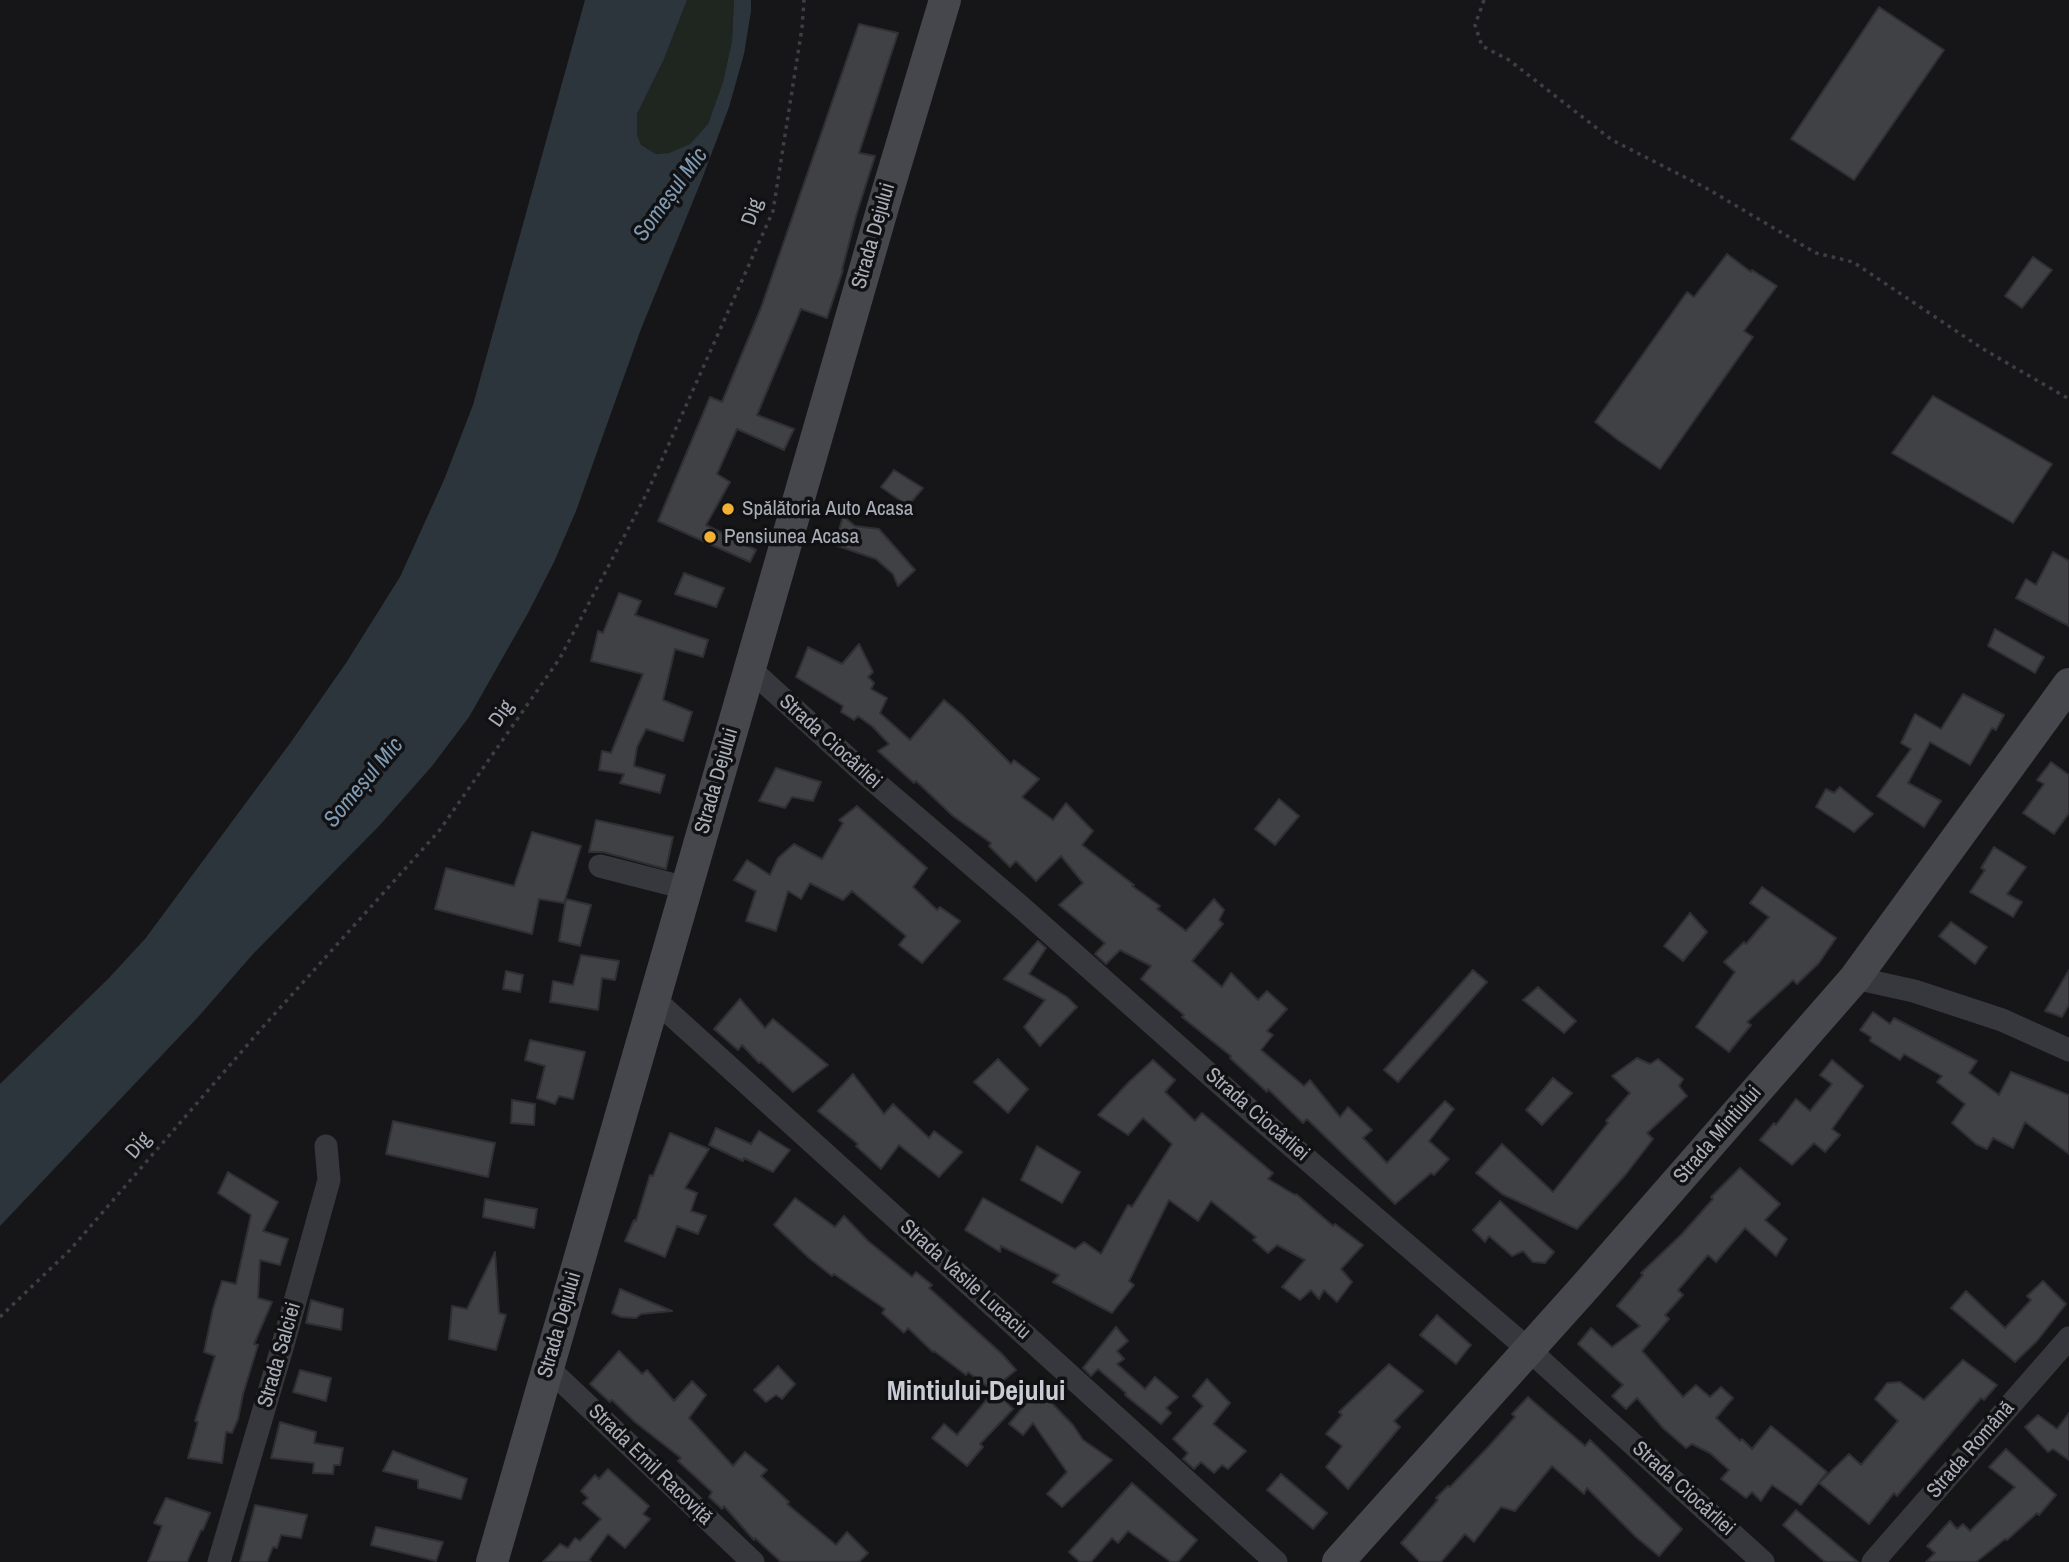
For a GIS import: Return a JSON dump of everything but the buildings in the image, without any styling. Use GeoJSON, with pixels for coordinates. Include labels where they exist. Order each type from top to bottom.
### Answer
{"type":"FeatureCollection","features":[{"type":"Feature","properties":{"kind":"main road","name":"Strada Dejului"},"geometry":{"type":"LineString","coordinates":[[492,1562],[945,0]]}},
{"type":"Feature","properties":{"kind":"main road","name":"Strada Mintiului"},"geometry":{"type":"LineString","coordinates":[[1338,1562],[1594,1277],[1855,978],[2069,684]]}},
{"type":"Feature","properties":{"kind":"street","name":"Strada Ciocârliei"},"geometry":{"type":"LineString","coordinates":[[750,669],[862,771],[1021,907],[1253,1113],[1528,1349],[1763,1562]]}},
{"type":"Feature","properties":{"kind":"street"},"geometry":{"type":"LineString","coordinates":[[600,866],[687,888]]}},
{"type":"Feature","properties":{"kind":"street"},"geometry":{"type":"LineString","coordinates":[[1855,978],[1914,992],[2002,1020],[2069,1050]]}},
{"type":"Feature","properties":{"kind":"street","name":"Strada Vasile Lucaciu"},"geometry":{"type":"LineString","coordinates":[[654,999],[1276,1562]]}},
{"type":"Feature","properties":{"kind":"street","name":"Strada Salciei"},"geometry":{"type":"LineString","coordinates":[[219,1562],[328,1180],[326,1146]]}},
{"type":"Feature","properties":{"kind":"street","name":"Strada Română"},"geometry":{"type":"LineString","coordinates":[[1873,1562],[2069,1338]]}},
{"type":"Feature","properties":{"kind":"street","name":"Strada Emil Racoviță"},"geometry":{"type":"LineString","coordinates":[[548,1368],[752,1562]]}},
{"type":"Feature","properties":{"kind":"path","name":"Dig"},"geometry":{"type":"LineString","coordinates":[[0,1317],[70,1250],[262,1028],[439,831],[560,658],[647,494],[773,211],[804,0]]}},
{"type":"Feature","properties":{"kind":"path"},"geometry":{"type":"LineString","coordinates":[[1484,0],[1475,25],[1482,46],[1509,60],[1612,140],[1706,188],[1816,253],[1853,262],[1983,349],[2069,399]]}},
{"type":"Feature","properties":{"kind":"shaded area"},"geometry":{"type":"Polygon","coordinates":[[[687,0],[734,0],[732,41],[723,82],[708,124],[690,144],[669,153],[656,154],[641,145],[637,135],[637,114],[664,59],[687,0]]]}},
{"type":"Feature","properties":{"kind":"water","name":"Someșul Mic"},"geometry":{"type":"Polygon","coordinates":[[[585,0],[687,0],[664,59],[637,114],[637,135],[641,145],[656,154],[669,153],[690,144],[708,124],[723,82],[732,41],[734,0],[751,0],[751,11],[744,54],[729,107],[641,329],[576,511],[554,562],[469,717],[432,766],[379,826],[253,954],[199,1016],[0,1226],[0,1084],[108,979],[145,939],[291,742],[346,663],[400,577],[444,480],[473,405],[585,0]]]}},
{"type":"Feature","properties":{"kind":"place","name":"Spălătoria Auto Acasa"},"geometry":{"type":"Point","coordinates":[728,509]}},
{"type":"Feature","properties":{"kind":"place","name":"Pensiunea Acasa"},"geometry":{"type":"Point","coordinates":[710,537]}},
{"type":"Feature","properties":{"kind":"district","name":"Mintiului-Dejului"},"geometry":{"type":"Point","coordinates":[976,1392]}}]}
